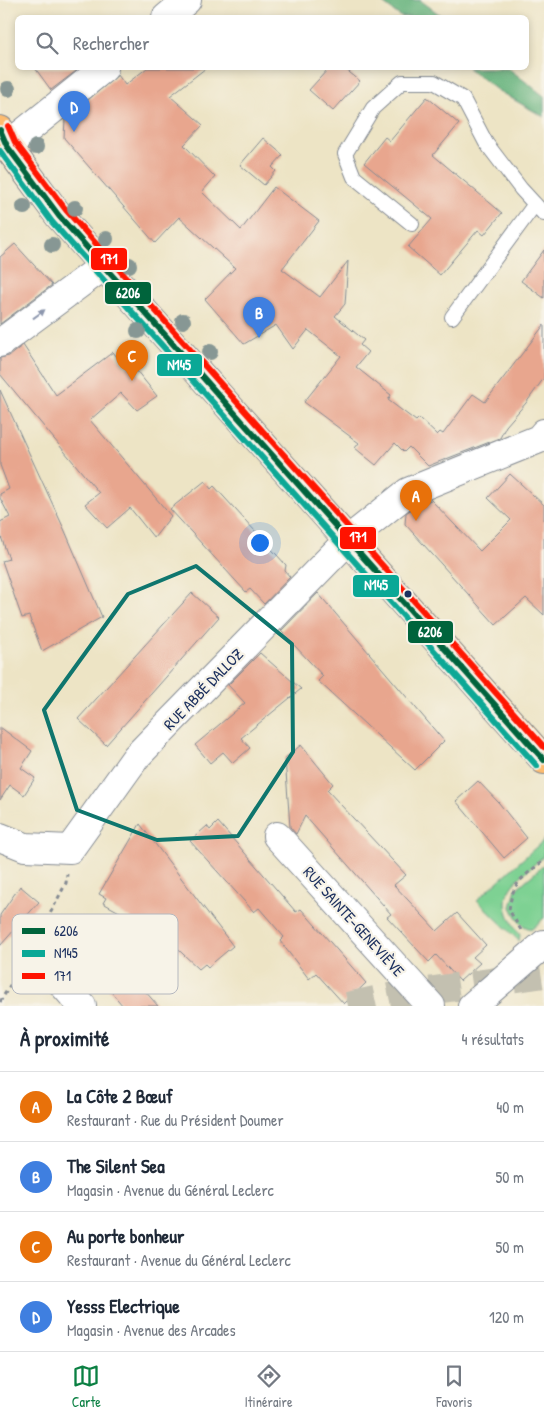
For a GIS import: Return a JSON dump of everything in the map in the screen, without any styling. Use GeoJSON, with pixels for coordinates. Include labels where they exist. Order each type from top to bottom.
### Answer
{"type":"FeatureCollection","features":[{"type":"Feature","properties":{"kind":"main road"},"geometry":{"type":"LineString","coordinates":[[4,138],[59,216],[105,265],[544,760]]}},
{"type":"Feature","properties":{"kind":"street"},"geometry":{"type":"LineString","coordinates":[[170,15],[188,0]]}},
{"type":"Feature","properties":{"kind":"street"},"geometry":{"type":"LineString","coordinates":[[4,138],[101,70]]}},
{"type":"Feature","properties":{"kind":"street"},"geometry":{"type":"LineString","coordinates":[[0,343],[105,265]]}},
{"type":"Feature","properties":{"kind":"street","name":"RUE ABBÉ DALLOZ"},"geometry":{"type":"LineString","coordinates":[[70,848],[136,757],[348,540],[408,492],[542,438]]}},
{"type":"Feature","properties":{"kind":"street","name":"RUE SAINTE-GENEVIÈVE"},"geometry":{"type":"LineString","coordinates":[[278,836],[431,1006]]}},
{"type":"Feature","properties":{"kind":"street"},"geometry":{"type":"LineString","coordinates":[[0,837],[25,847],[70,848]]}},
{"type":"Feature","properties":{"kind":"street"},"geometry":{"type":"LineString","coordinates":[[472,1006],[541,946]]}},
{"type":"Feature","properties":{"kind":"street"},"geometry":{"type":"LineString","coordinates":[[71,994],[82,1006]]}},
{"type":"Feature","properties":{"kind":"lane"},"geometry":{"type":"LineString","coordinates":[[412,224],[354,177],[345,154],[374,108],[402,82],[434,82],[463,99],[486,143],[540,209],[452,317]]}},
{"type":"Feature","properties":{"kind":"path"},"geometry":{"type":"LineString","coordinates":[[50,914],[66,883],[70,848]]}},
{"type":"Feature","properties":{"kind":"path"},"geometry":{"type":"LineString","coordinates":[[541,946],[518,926],[509,910],[512,891],[516,884],[544,860]]}},
{"type":"Feature","properties":{"kind":"path"},"geometry":{"type":"LineString","coordinates":[[0,1002],[12,982]]}},
{"type":"Feature","properties":{"kind":"highlighted area"},"geometry":{"type":"Polygon","coordinates":[[[196,566],[292,644],[293,752],[238,836],[157,840],[77,810],[44,710],[128,594],[196,566]]]}},
{"type":"Feature","properties":{"kind":"green space"},"geometry":{"type":"Polygon","coordinates":[[[379,0],[420,0],[440,15],[398,15],[379,0]]]}},
{"type":"Feature","properties":{"kind":"green space"},"geometry":{"type":"Polygon","coordinates":[[[471,70],[511,70],[544,96],[544,117],[497,90],[471,70]]]}},
{"type":"Feature","properties":{"kind":"green space"},"geometry":{"type":"Polygon","coordinates":[[[544,840],[544,856],[515,882],[506,899],[511,921],[520,935],[519,941],[477,900],[544,840]]]}},
{"type":"Feature","properties":{"kind":"green space"},"geometry":{"type":"Polygon","coordinates":[[[544,865],[544,918],[532,929],[521,924],[511,907],[516,889],[544,865]]]}},
{"type":"Feature","properties":{"kind":"building"},"geometry":{"type":"Polygon","coordinates":[[[36,70],[77,70],[51,90],[36,70]]]}},
{"type":"Feature","properties":{"kind":"building"},"geometry":{"type":"Polygon","coordinates":[[[144,70],[203,70],[170,96],[203,125],[184,145],[215,177],[202,192],[241,230],[274,187],[319,221],[282,269],[320,297],[348,261],[345,304],[335,316],[364,340],[360,345],[368,352],[356,367],[391,395],[388,400],[416,421],[419,418],[437,435],[440,432],[443,434],[473,394],[485,402],[544,325],[544,378],[506,426],[500,438],[428,466],[409,447],[404,452],[395,443],[376,465],[355,448],[359,443],[304,402],[341,356],[308,330],[293,349],[276,325],[244,344],[205,299],[235,268],[179,217],[155,243],[64,138],[65,119],[118,75],[125,85],[144,70]]]}},
{"type":"Feature","properties":{"kind":"building"},"geometry":{"type":"Polygon","coordinates":[[[327,70],[346,70],[360,81],[333,111],[309,90],[327,70]]]}},
{"type":"Feature","properties":{"kind":"building"},"geometry":{"type":"Polygon","coordinates":[[[427,97],[459,124],[433,155],[502,213],[484,235],[478,230],[440,275],[408,247],[432,219],[364,163],[385,137],[390,141],[427,97]]]}},
{"type":"Feature","properties":{"kind":"building"},"geometry":{"type":"Polygon","coordinates":[[[263,138],[283,155],[272,167],[276,171],[264,185],[240,165],[263,138]]]}},
{"type":"Feature","properties":{"kind":"building"},"geometry":{"type":"Polygon","coordinates":[[[15,244],[52,285],[0,324],[0,257],[15,244]]]}},
{"type":"Feature","properties":{"kind":"building"},"geometry":{"type":"Polygon","coordinates":[[[544,250],[544,298],[521,281],[544,250]]]}},
{"type":"Feature","properties":{"kind":"building"},"geometry":{"type":"Polygon","coordinates":[[[23,345],[56,395],[113,352],[126,368],[132,365],[157,396],[137,410],[121,393],[90,420],[171,516],[154,538],[130,508],[107,528],[85,504],[99,493],[0,374],[0,358],[9,356],[23,345]]]}},
{"type":"Feature","properties":{"kind":"building"},"geometry":{"type":"Polygon","coordinates":[[[0,390],[102,617],[42,651],[29,616],[22,618],[2,561],[9,559],[0,534],[0,522],[10,517],[0,498],[0,494],[9,489],[0,465],[0,390]]]}},
{"type":"Feature","properties":{"kind":"building"},"geometry":{"type":"Polygon","coordinates":[[[510,474],[544,505],[544,615],[526,598],[496,625],[405,524],[406,513],[416,506],[431,500],[480,551],[511,520],[488,498],[510,474]]]}},
{"type":"Feature","properties":{"kind":"building"},"geometry":{"type":"Polygon","coordinates":[[[205,481],[211,489],[214,486],[286,565],[285,571],[290,577],[264,604],[250,589],[246,592],[170,509],[205,481]]]}},
{"type":"Feature","properties":{"kind":"building"},"geometry":{"type":"Polygon","coordinates":[[[192,593],[219,617],[106,745],[78,719],[192,593]]]}},
{"type":"Feature","properties":{"kind":"building"},"geometry":{"type":"Polygon","coordinates":[[[318,593],[444,741],[415,770],[318,681],[323,676],[281,631],[318,593]]]}},
{"type":"Feature","properties":{"kind":"building"},"geometry":{"type":"Polygon","coordinates":[[[260,653],[301,689],[241,738],[250,748],[233,763],[223,752],[210,763],[195,745],[245,703],[228,685],[260,653]]]}},
{"type":"Feature","properties":{"kind":"building"},"geometry":{"type":"Polygon","coordinates":[[[0,727],[32,751],[21,768],[35,778],[24,795],[10,785],[0,800],[0,727]]]}},
{"type":"Feature","properties":{"kind":"building"},"geometry":{"type":"Polygon","coordinates":[[[301,745],[333,784],[327,790],[406,875],[394,885],[437,931],[457,913],[486,945],[473,957],[480,963],[460,981],[436,955],[429,962],[387,917],[391,914],[305,816],[296,834],[290,827],[285,758],[301,745]]]}},
{"type":"Feature","properties":{"kind":"building"},"geometry":{"type":"Polygon","coordinates":[[[478,781],[499,803],[527,838],[504,858],[456,801],[478,781]]]}},
{"type":"Feature","properties":{"kind":"building"},"geometry":{"type":"Polygon","coordinates":[[[218,822],[296,912],[301,909],[366,983],[344,1004],[316,973],[309,979],[280,941],[284,937],[259,908],[254,912],[190,841],[207,826],[210,830],[218,822]]]}},
{"type":"Feature","properties":{"kind":"building"},"geometry":{"type":"Polygon","coordinates":[[[140,824],[233,946],[208,967],[205,964],[199,969],[178,949],[178,914],[123,914],[103,903],[106,898],[99,894],[140,824]]]}},
{"type":"Feature","properties":{"kind":"building"},"geometry":{"type":"Polygon","coordinates":[[[20,886],[39,902],[28,914],[12,914],[12,932],[0,946],[0,915],[20,886]]]}},
{"type":"Feature","properties":{"kind":"building"},"geometry":{"type":"Polygon","coordinates":[[[113,994],[148,994],[158,1006],[123,1006],[113,994]]]}},
{"type":"Feature","properties":{"kind":"tunnel"},"geometry":{"type":"LineString","coordinates":[[348,1006],[394,996],[544,974]]}},
{"type":"Feature","properties":{"kind":"transit line","name":"171"},"geometry":{"type":"LineString","coordinates":[[8,126],[15,142],[66,210],[544,747]]}},
{"type":"Feature","properties":{"kind":"transit line","name":"6206"},"geometry":{"type":"LineString","coordinates":[[0,130],[7,146],[59,216],[544,760]]}},
{"type":"Feature","properties":{"kind":"transit line","name":"N145"},"geometry":{"type":"LineString","coordinates":[[0,151],[52,222],[537,766]]}},
{"type":"Feature","properties":{"kind":"place","name":"Yesss Electrique"},"geometry":{"type":"Point","coordinates":[74,132]}},
{"type":"Feature","properties":{"kind":"place","name":"The Silent Sea"},"geometry":{"type":"Point","coordinates":[259,338]}},
{"type":"Feature","properties":{"kind":"place","name":"Au porte bonheur"},"geometry":{"type":"Point","coordinates":[132,381]}},
{"type":"Feature","properties":{"kind":"place","name":"La Côte 2 Bœuf"},"geometry":{"type":"Point","coordinates":[416,521]}}]}
